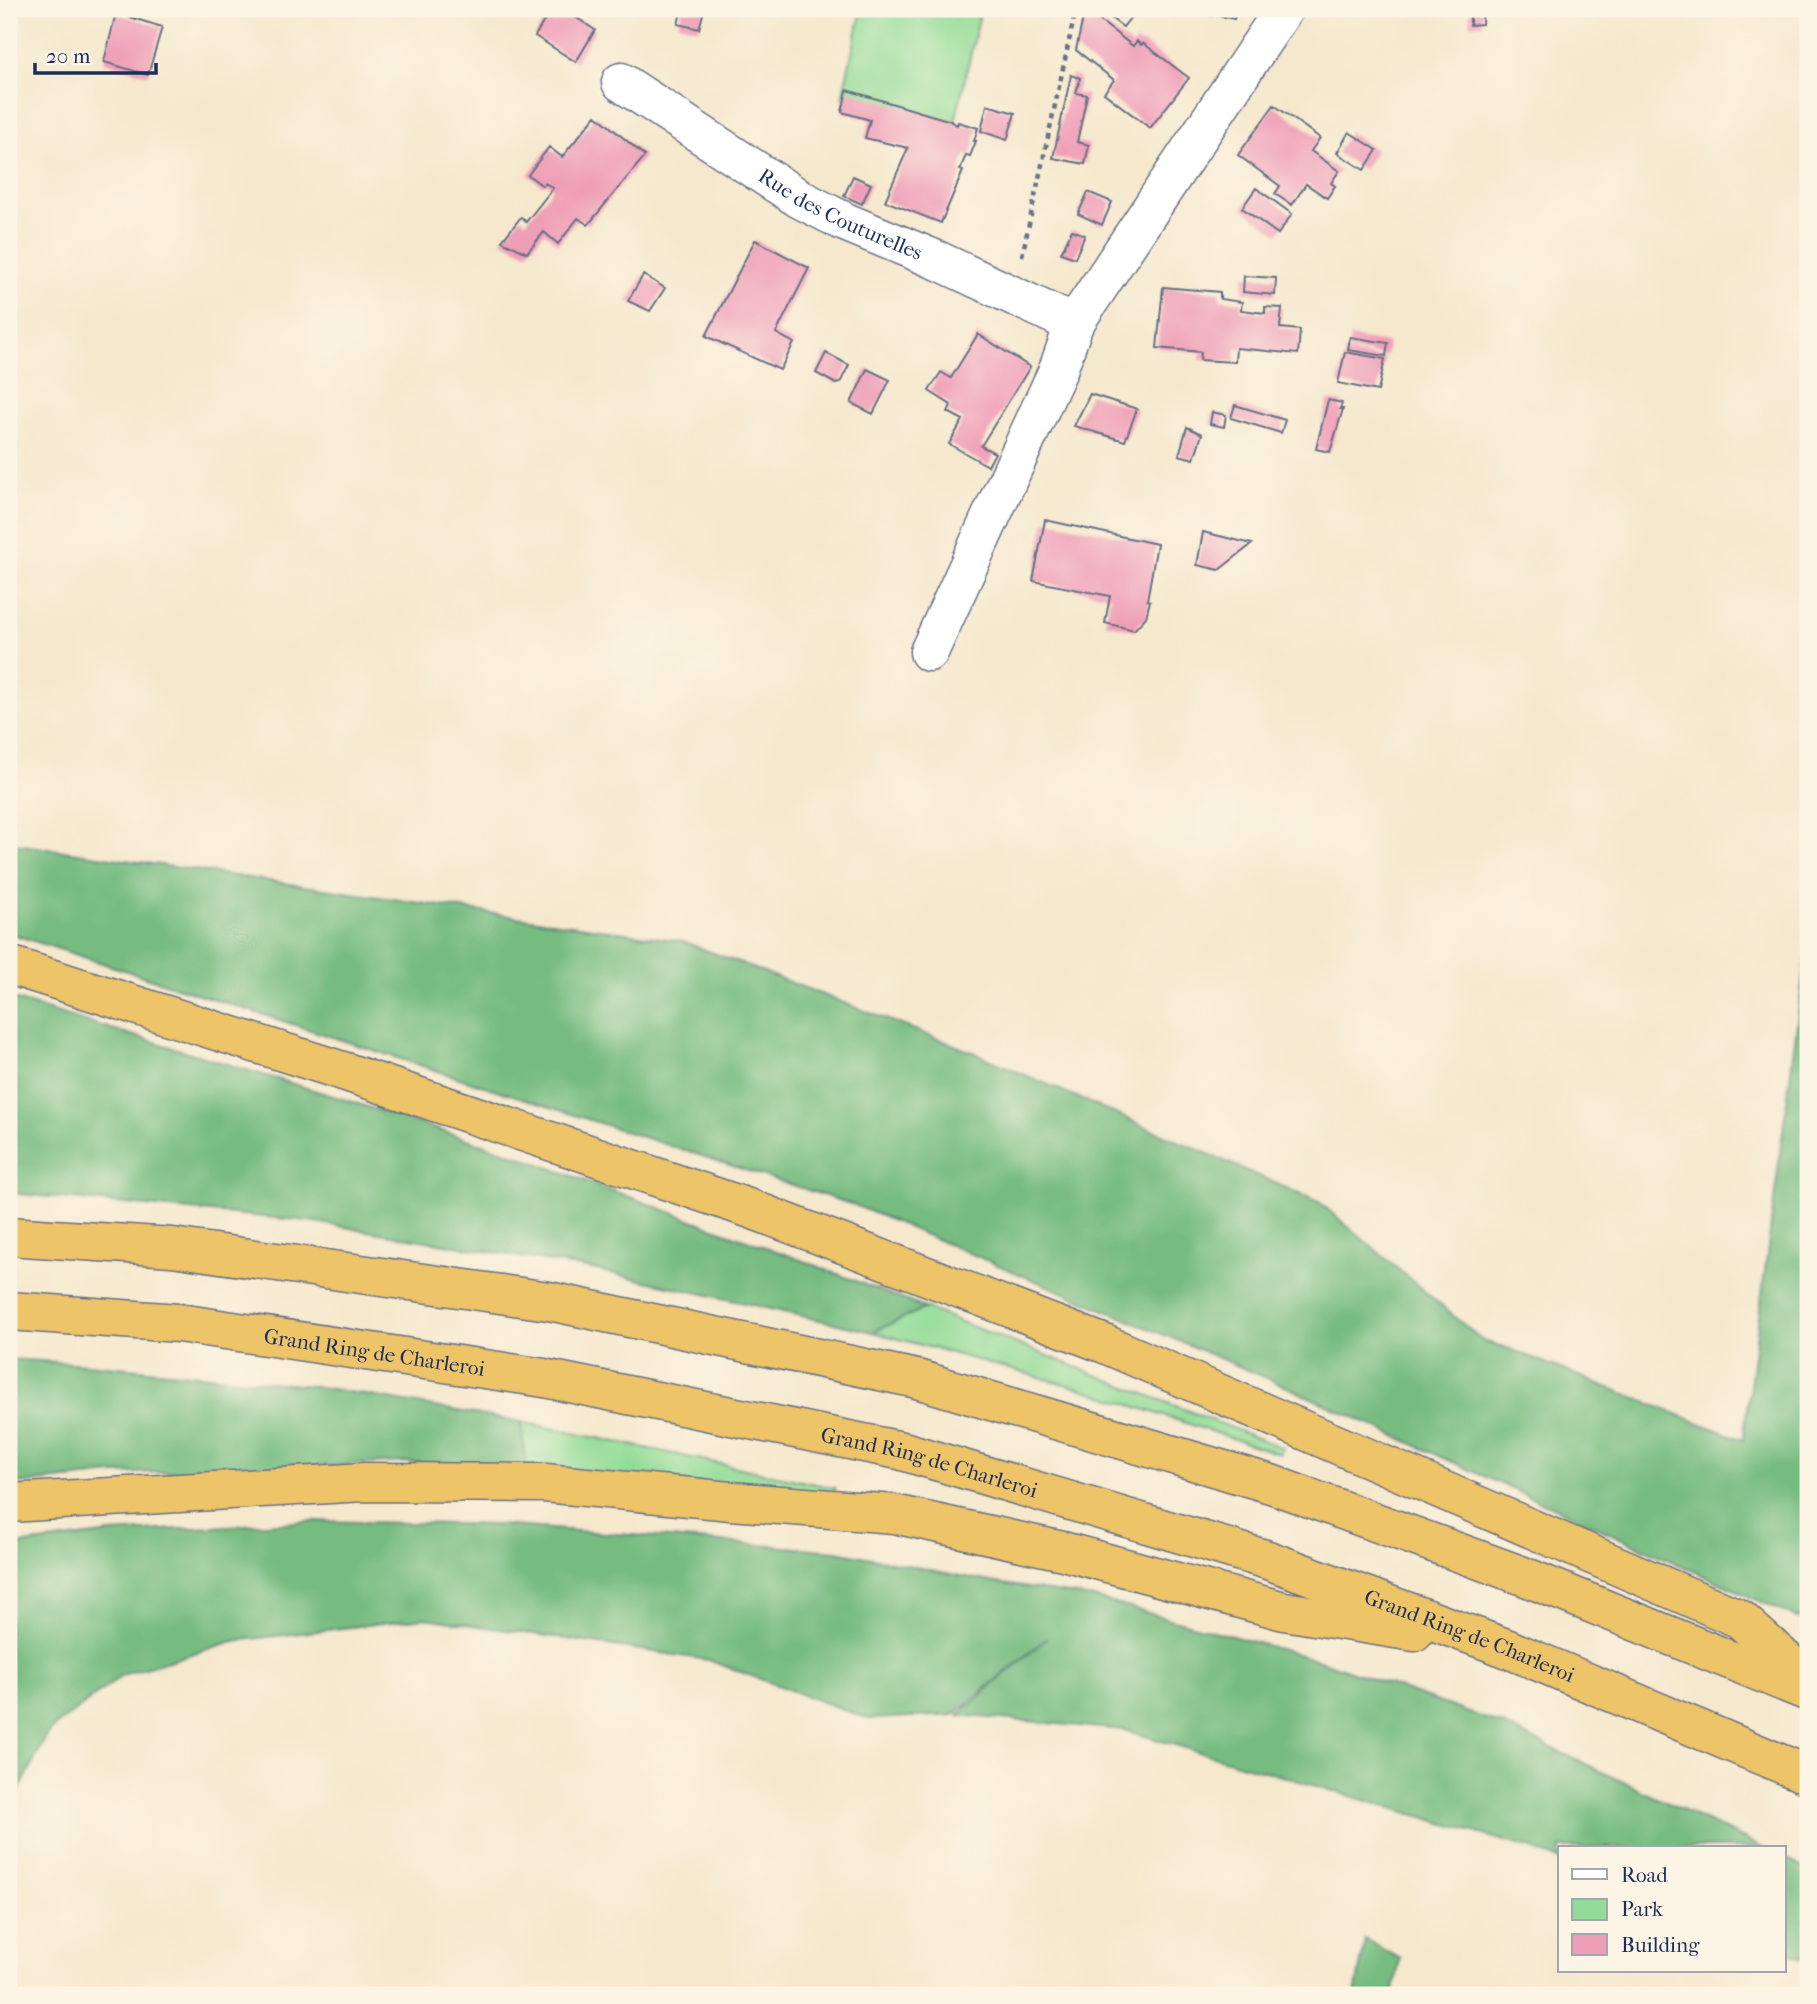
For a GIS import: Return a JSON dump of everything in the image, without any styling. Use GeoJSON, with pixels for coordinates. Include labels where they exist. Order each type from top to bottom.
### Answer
{"type":"FeatureCollection","features":[{"type":"Feature","properties":{"kind":"highway"},"geometry":{"type":"LineString","coordinates":[[9,965],[346,1072],[751,1209],[1105,1344],[1740,1619],[1808,1680]]}},
{"type":"Feature","properties":{"kind":"highway"},"geometry":{"type":"LineString","coordinates":[[9,1236],[172,1247],[549,1301],[917,1379],[1271,1484],[1527,1577],[1808,1692]]}},
{"type":"Feature","properties":{"kind":"highway","name":"Grand Ring de Charleroi"},"geometry":{"type":"LineString","coordinates":[[9,1311],[179,1323],[544,1378],[902,1451],[1268,1560],[1506,1648],[1808,1775]]}},
{"type":"Feature","properties":{"kind":"highway"},"geometry":{"type":"LineString","coordinates":[[9,1503],[364,1482],[531,1483],[894,1514],[1063,1551],[1284,1611],[1506,1648]]}},
{"type":"Feature","properties":{"kind":"street"},"geometry":{"type":"LineString","coordinates":[[929,652],[1058,370],[1074,324],[1284,9]]}},
{"type":"Feature","properties":{"kind":"street","name":"Rue des Couturelles"},"geometry":{"type":"LineString","coordinates":[[621,82],[800,199],[845,222],[1074,324]]}},
{"type":"Feature","properties":{"kind":"path"},"geometry":{"type":"LineString","coordinates":[[1013,295],[1076,9]]}},
{"type":"Feature","properties":{"kind":"green space"},"geometry":{"type":"Polygon","coordinates":[[[862,9],[981,9],[955,122],[842,97],[862,9]]]}},
{"type":"Feature","properties":{"kind":"green space"},"geometry":{"type":"Polygon","coordinates":[[[9,843],[682,941],[975,1053],[1319,1202],[1483,1341],[1743,1440],[1808,939],[1808,1623],[1274,1381],[857,1206],[9,933],[9,843]]]}},
{"type":"Feature","properties":{"kind":"green space"},"geometry":{"type":"Polygon","coordinates":[[[9,998],[346,1100],[510,1153],[925,1308],[873,1332],[592,1269],[308,1221],[9,1193],[9,998]]]}},
{"type":"Feature","properties":{"kind":"green space"},"geometry":{"type":"Polygon","coordinates":[[[925,1308],[1283,1448],[1280,1454],[1079,1388],[873,1332],[925,1308]]]}},
{"type":"Feature","properties":{"kind":"green space"},"geometry":{"type":"Polygon","coordinates":[[[9,1359],[88,1364],[320,1387],[521,1422],[526,1468],[413,1462],[113,1474],[9,1485],[9,1359]]]}},
{"type":"Feature","properties":{"kind":"green space"},"geometry":{"type":"Polygon","coordinates":[[[521,1422],[835,1488],[834,1496],[526,1468],[521,1422]]]}},
{"type":"Feature","properties":{"kind":"green space"},"geometry":{"type":"Polygon","coordinates":[[[314,1521],[500,1525],[837,1551],[991,1582],[1094,1598],[1319,1660],[1503,1725],[1759,1846],[1558,1846],[1558,1859],[1532,1849],[1124,1730],[958,1715],[1047,1638],[953,1715],[869,1719],[708,1660],[425,1618],[234,1641],[122,1675],[49,1731],[9,1811],[9,1546],[111,1533],[314,1521]]]}},
{"type":"Feature","properties":{"kind":"green space"},"geometry":{"type":"Polygon","coordinates":[[[1786,1859],[1808,1870],[1808,1961],[1786,1952],[1786,1859]]]}},
{"type":"Feature","properties":{"kind":"green space"},"geometry":{"type":"Polygon","coordinates":[[[1365,1939],[1400,1959],[1393,1995],[1355,1995],[1365,1939]]]}},
{"type":"Feature","properties":{"kind":"building"},"geometry":{"type":"Polygon","coordinates":[[[551,9],[563,9],[595,30],[576,62],[535,36],[551,9]]]}},
{"type":"Feature","properties":{"kind":"building"},"geometry":{"type":"Polygon","coordinates":[[[682,9],[704,10],[699,29],[678,24],[682,9]]]}},
{"type":"Feature","properties":{"kind":"building"},"geometry":{"type":"Polygon","coordinates":[[[1085,9],[1137,9],[1123,27],[1100,10],[1095,17],[1133,46],[1137,41],[1141,45],[1143,43],[1189,78],[1150,128],[1104,93],[1114,80],[1076,50],[1085,9]]]}},
{"type":"Feature","properties":{"kind":"building"},"geometry":{"type":"Polygon","coordinates":[[[1191,9],[1237,9],[1234,19],[1191,9]]]}},
{"type":"Feature","properties":{"kind":"building"},"geometry":{"type":"Polygon","coordinates":[[[1470,9],[1483,9],[1482,24],[1470,25],[1470,9]]]}},
{"type":"Feature","properties":{"kind":"building"},"geometry":{"type":"Polygon","coordinates":[[[116,13],[162,27],[148,75],[104,62],[116,13]]]}},
{"type":"Feature","properties":{"kind":"building"},"geometry":{"type":"Polygon","coordinates":[[[1071,75],[1080,78],[1076,93],[1087,95],[1077,142],[1089,145],[1085,164],[1053,158],[1071,75]]]}},
{"type":"Feature","properties":{"kind":"building"},"geometry":{"type":"Polygon","coordinates":[[[847,90],[957,125],[958,122],[978,128],[976,141],[970,156],[966,155],[960,170],[963,171],[941,223],[885,201],[908,148],[865,138],[870,120],[842,112],[847,90]]]}},
{"type":"Feature","properties":{"kind":"building"},"geometry":{"type":"Polygon","coordinates":[[[987,105],[1015,113],[1007,140],[981,131],[987,105]]]}},
{"type":"Feature","properties":{"kind":"building"},"geometry":{"type":"Polygon","coordinates":[[[1274,105],[1320,138],[1311,151],[1339,171],[1331,183],[1335,186],[1327,198],[1306,184],[1292,205],[1275,194],[1280,186],[1238,155],[1274,105]]]}},
{"type":"Feature","properties":{"kind":"building"},"geometry":{"type":"Polygon","coordinates":[[[596,115],[645,156],[588,225],[578,218],[558,244],[544,232],[527,253],[502,241],[521,217],[526,222],[553,188],[545,183],[543,186],[528,175],[549,147],[562,157],[596,115]]]}},
{"type":"Feature","properties":{"kind":"building"},"geometry":{"type":"Polygon","coordinates":[[[1349,132],[1377,150],[1364,170],[1337,153],[1349,132]]]}},
{"type":"Feature","properties":{"kind":"building"},"geometry":{"type":"Polygon","coordinates":[[[853,176],[871,184],[862,204],[844,196],[853,176]]]}},
{"type":"Feature","properties":{"kind":"building"},"geometry":{"type":"Polygon","coordinates":[[[1256,188],[1292,214],[1278,234],[1242,208],[1256,188]]]}},
{"type":"Feature","properties":{"kind":"building"},"geometry":{"type":"Polygon","coordinates":[[[1088,192],[1112,202],[1102,225],[1078,214],[1088,192]]]}},
{"type":"Feature","properties":{"kind":"building"},"geometry":{"type":"Polygon","coordinates":[[[1072,230],[1085,235],[1075,258],[1061,253],[1072,230]]]}},
{"type":"Feature","properties":{"kind":"building"},"geometry":{"type":"Polygon","coordinates":[[[755,240],[809,268],[776,333],[794,343],[780,370],[706,336],[755,240]]]}},
{"type":"Feature","properties":{"kind":"building"},"geometry":{"type":"Polygon","coordinates":[[[643,275],[665,288],[650,311],[628,301],[643,275]]]}},
{"type":"Feature","properties":{"kind":"building"},"geometry":{"type":"Polygon","coordinates":[[[1244,276],[1276,278],[1275,295],[1243,292],[1244,276]]]}},
{"type":"Feature","properties":{"kind":"building"},"geometry":{"type":"Polygon","coordinates":[[[1163,287],[1220,292],[1220,299],[1242,302],[1241,310],[1265,313],[1265,307],[1282,308],[1280,328],[1300,330],[1298,354],[1236,348],[1235,362],[1200,360],[1201,352],[1157,348],[1163,287]]]}},
{"type":"Feature","properties":{"kind":"building"},"geometry":{"type":"Polygon","coordinates":[[[978,334],[1030,367],[981,446],[995,453],[988,466],[949,444],[963,420],[948,412],[951,405],[929,391],[941,372],[951,378],[978,334]]]}},
{"type":"Feature","properties":{"kind":"building"},"geometry":{"type":"Polygon","coordinates":[[[1350,337],[1388,343],[1386,356],[1348,350],[1350,337]]]}},
{"type":"Feature","properties":{"kind":"building"},"geometry":{"type":"Polygon","coordinates":[[[1345,352],[1385,359],[1378,391],[1338,383],[1345,352]]]}},
{"type":"Feature","properties":{"kind":"building"},"geometry":{"type":"Polygon","coordinates":[[[826,353],[849,365],[841,381],[836,384],[816,373],[826,353]]]}},
{"type":"Feature","properties":{"kind":"building"},"geometry":{"type":"Polygon","coordinates":[[[867,369],[890,380],[873,414],[851,403],[867,369]]]}},
{"type":"Feature","properties":{"kind":"building"},"geometry":{"type":"Polygon","coordinates":[[[1090,394],[1137,409],[1125,441],[1074,426],[1090,394]]]}},
{"type":"Feature","properties":{"kind":"building"},"geometry":{"type":"Polygon","coordinates":[[[1328,400],[1342,403],[1340,409],[1343,409],[1330,452],[1316,449],[1328,400]]]}},
{"type":"Feature","properties":{"kind":"building"},"geometry":{"type":"Polygon","coordinates":[[[1235,405],[1285,420],[1281,433],[1231,418],[1235,405]]]}},
{"type":"Feature","properties":{"kind":"building"},"geometry":{"type":"Polygon","coordinates":[[[1212,412],[1226,415],[1224,427],[1210,424],[1212,412]]]}},
{"type":"Feature","properties":{"kind":"building"},"geometry":{"type":"Polygon","coordinates":[[[1187,427],[1202,434],[1194,459],[1179,455],[1187,427]]]}},
{"type":"Feature","properties":{"kind":"building"},"geometry":{"type":"Polygon","coordinates":[[[1045,520],[1157,544],[1146,617],[1134,630],[1105,623],[1110,596],[1033,581],[1045,520]]]}},
{"type":"Feature","properties":{"kind":"building"},"geometry":{"type":"Polygon","coordinates":[[[1203,532],[1252,544],[1219,570],[1197,565],[1203,532]]]}}]}
